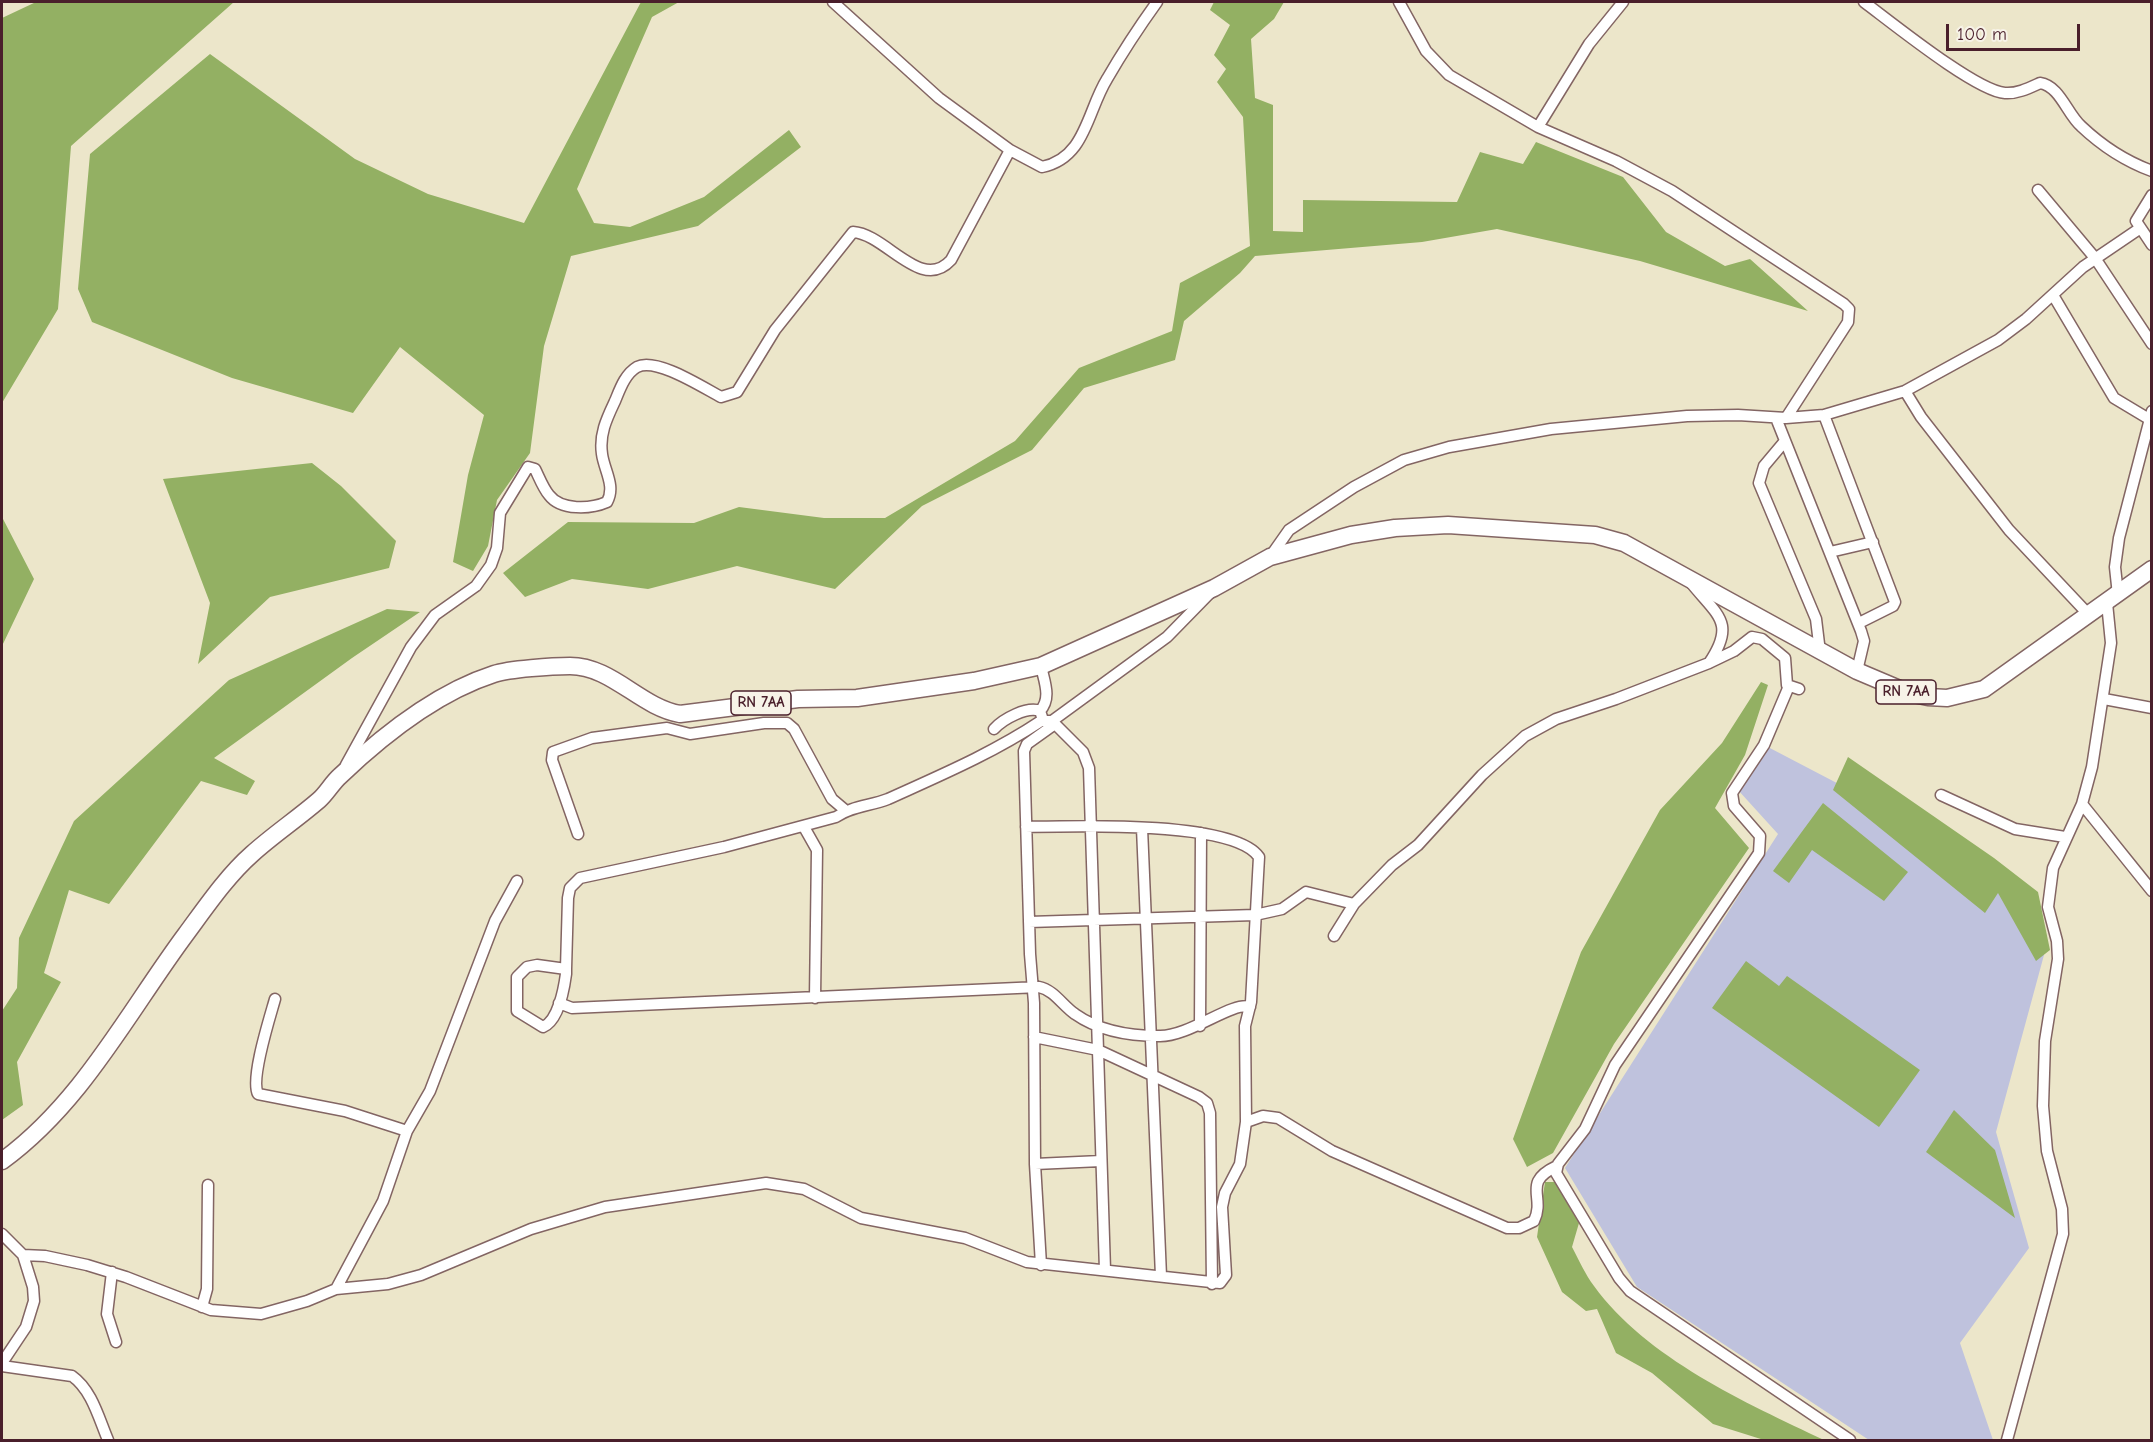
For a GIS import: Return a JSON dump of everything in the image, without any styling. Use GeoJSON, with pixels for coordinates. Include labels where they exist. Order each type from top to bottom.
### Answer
{"type":"FeatureCollection","features":[{"type":"Feature","properties":{"kind":"main road","name":"RN 7AA"},"geometry":{"type":"LineString","coordinates":[[2,1161],[43,1127],[89,1074],[185,935],[250,856],[320,798],[340,776],[393,730],[431,705],[495,673],[570,666],[585,667],[614,679],[679,722],[788,700],[857,698],[974,681],[1041,666],[1214,588],[1270,557],[1351,535],[1395,528],[1448,525],[1594,535],[1624,543],[1857,671],[1909,693],[1938,697],[1966,695],[1984,689],[2112,599],[2151,568]]}},
{"type":"Feature","properties":{"kind":"street"},"geometry":{"type":"LineString","coordinates":[[833,2],[939,98],[1010,150],[1042,167],[1056,164],[1069,154],[1084,134],[1105,82],[1157,2]]}},
{"type":"Feature","properties":{"kind":"street"},"geometry":{"type":"LineString","coordinates":[[1400,2],[1426,51],[1449,75],[1538,127],[1616,161],[1672,191],[1849,309],[1848,322],[1781,418],[1785,441],[1864,641],[1857,671]]}},
{"type":"Feature","properties":{"kind":"street"},"geometry":{"type":"LineString","coordinates":[[1538,127],[1580,59],[1623,2]]}},
{"type":"Feature","properties":{"kind":"street"},"geometry":{"type":"LineString","coordinates":[[1864,2],[1965,76],[1990,89],[2006,93],[2019,92],[2040,83],[2050,86],[2082,127],[2117,155],[2151,171]]}},
{"type":"Feature","properties":{"kind":"street"},"geometry":{"type":"LineString","coordinates":[[340,776],[411,647],[435,615],[476,586],[490,565],[497,548],[500,513],[528,467],[535,469],[549,496],[559,502],[595,507],[608,502],[611,490],[601,453],[602,430],[622,383],[635,368],[646,364],[658,365],[721,396],[731,396],[737,392],[775,330],[853,232],[867,235],[922,269],[934,271],[943,268],[951,260],[1010,150]]}},
{"type":"Feature","properties":{"kind":"street"},"geometry":{"type":"LineString","coordinates":[[2038,190],[2095,258],[2151,344]]}},
{"type":"Feature","properties":{"kind":"street"},"geometry":{"type":"LineString","coordinates":[[2151,195],[2136,219],[2139,229],[2151,245]]}},
{"type":"Feature","properties":{"kind":"street"},"geometry":{"type":"LineString","coordinates":[[1270,557],[1288,530],[1346,492],[1404,460],[1449,447],[1516,433],[1588,424],[1687,416],[1781,418],[1824,415],[1905,391],[1998,340],[2095,258],[2139,229]]}},
{"type":"Feature","properties":{"kind":"street"},"geometry":{"type":"LineString","coordinates":[[2053,294],[2114,398],[2135,413],[2145,431]]}},
{"type":"Feature","properties":{"kind":"street"},"geometry":{"type":"LineString","coordinates":[[1905,391],[1915,409],[2009,530],[2089,615]]}},
{"type":"Feature","properties":{"kind":"street"},"geometry":{"type":"LineString","coordinates":[[2007,1440],[2063,1234],[2062,1209],[2047,1151],[2043,1074],[2046,1030],[2058,959],[2057,941],[2048,907],[2053,868],[2065,837],[2082,804],[2092,767],[2104,699],[2119,538],[2151,413],[2135,413]]}},
{"type":"Feature","properties":{"kind":"street"},"geometry":{"type":"LineString","coordinates":[[1824,415],[1895,602],[1893,606],[1858,623]]}},
{"type":"Feature","properties":{"kind":"street"},"geometry":{"type":"LineString","coordinates":[[1785,441],[1764,466],[1759,483],[1815,619],[1820,652]]}},
{"type":"Feature","properties":{"kind":"street"},"geometry":{"type":"LineString","coordinates":[[1830,552],[1873,542]]}},
{"type":"Feature","properties":{"kind":"street"},"geometry":{"type":"LineString","coordinates":[[1686,577],[1723,626],[1723,641],[1709,663]]}},
{"type":"Feature","properties":{"kind":"street"},"geometry":{"type":"LineString","coordinates":[[566,969],[532,966],[520,973],[516,979],[517,1011],[541,1027],[548,1025],[559,1003],[566,969],[568,893],[580,878],[804,827],[836,817],[844,810],[885,800],[962,766],[1048,719],[1167,637],[1214,588]]}},
{"type":"Feature","properties":{"kind":"street"},"geometry":{"type":"LineString","coordinates":[[1246,1122],[1263,1116],[1278,1118],[1332,1151],[1507,1228],[1519,1228],[1534,1221],[1538,1180],[1545,1172],[1557,1166],[1585,1129],[1619,1058],[1760,853],[1760,836],[1734,806],[1732,793],[1764,746],[1794,688],[1786,682],[1788,665],[1785,658],[1759,637],[1749,639],[1734,651],[1709,663],[1616,699],[1556,719],[1525,736],[1482,775],[1418,845],[1392,865],[1354,904],[1334,936]]}},
{"type":"Feature","properties":{"kind":"street"},"geometry":{"type":"LineString","coordinates":[[1041,666],[1047,696],[1048,719],[1024,751],[1033,987],[1035,1164],[1041,1265]]}},
{"type":"Feature","properties":{"kind":"street"},"geometry":{"type":"LineString","coordinates":[[2104,699],[2151,708]]}},
{"type":"Feature","properties":{"kind":"street"},"geometry":{"type":"LineString","coordinates":[[994,729],[1009,717],[1035,710],[1048,719],[1087,759],[1105,1270]]}},
{"type":"Feature","properties":{"kind":"street"},"geometry":{"type":"LineString","coordinates":[[578,834],[552,760],[553,752],[592,738],[667,728],[679,722],[690,734],[764,723],[789,724],[832,799],[844,810]]}},
{"type":"Feature","properties":{"kind":"street"},"geometry":{"type":"LineString","coordinates":[[1941,795],[2015,829],[2065,837]]}},
{"type":"Feature","properties":{"kind":"street"},"geometry":{"type":"LineString","coordinates":[[2082,804],[2151,891]]}},
{"type":"Feature","properties":{"kind":"street"},"geometry":{"type":"LineString","coordinates":[[23,1255],[45,1256],[112,1272],[212,1311],[261,1314],[336,1290],[388,1284],[422,1275],[531,1229],[597,1209],[654,1198],[766,1184],[804,1189],[861,1218],[954,1235],[1041,1265],[1220,1283],[1226,1275],[1222,1207],[1225,1193],[1240,1164],[1246,1122],[1245,1026],[1251,1006],[1260,863],[1257,853],[1237,843],[1201,832],[1091,826],[1026,827]]}},
{"type":"Feature","properties":{"kind":"street"},"geometry":{"type":"LineString","coordinates":[[804,827],[818,850],[815,998]]}},
{"type":"Feature","properties":{"kind":"street"},"geometry":{"type":"LineString","coordinates":[[1142,828],[1161,1276]]}},
{"type":"Feature","properties":{"kind":"street"},"geometry":{"type":"LineString","coordinates":[[1200,1026],[1201,832]]}},
{"type":"Feature","properties":{"kind":"street"},"geometry":{"type":"LineString","coordinates":[[336,1290],[383,1201],[407,1131],[426,1102],[495,921],[517,881]]}},
{"type":"Feature","properties":{"kind":"street"},"geometry":{"type":"LineString","coordinates":[[1029,922],[1255,915],[1282,909],[1306,892],[1354,904]]}},
{"type":"Feature","properties":{"kind":"street"},"geometry":{"type":"LineString","coordinates":[[559,1003],[572,1008],[1033,987],[1048,990],[1069,1010],[1098,1028],[1174,1036],[1200,1026],[1238,1006],[1251,1006]]}},
{"type":"Feature","properties":{"kind":"street"},"geometry":{"type":"LineString","coordinates":[[275,999],[261,1048],[255,1089],[258,1094],[355,1114],[407,1131]]}},
{"type":"Feature","properties":{"kind":"street"},"geometry":{"type":"LineString","coordinates":[[1034,1037],[1098,1050],[1204,1100],[1210,1110],[1212,1284]]}},
{"type":"Feature","properties":{"kind":"street"},"geometry":{"type":"LineString","coordinates":[[1035,1164],[1101,1161]]}},
{"type":"Feature","properties":{"kind":"street"},"geometry":{"type":"LineString","coordinates":[[1557,1166],[1556,1173],[1630,1291],[1850,1440]]}},
{"type":"Feature","properties":{"kind":"street"},"geometry":{"type":"LineString","coordinates":[[202,1307],[207,1289],[210,1233],[208,1185]]}},
{"type":"Feature","properties":{"kind":"street"},"geometry":{"type":"LineString","coordinates":[[2,1234],[23,1255],[33,1287],[33,1309],[26,1327],[2,1364],[72,1376],[79,1382],[91,1401],[108,1440]]}},
{"type":"Feature","properties":{"kind":"street"},"geometry":{"type":"LineString","coordinates":[[112,1272],[107,1314],[116,1342]]}},
{"type":"Feature","properties":{"kind":"shaded area"},"geometry":{"type":"Polygon","coordinates":[[[1766,746],[2007,872],[2044,955],[1996,1132],[2029,1248],[1960,1343],[1993,1440],[1869,1440],[1637,1287],[1565,1168],[1778,834],[1738,790],[1766,746]]]}},
{"type":"Feature","properties":{"kind":"green space"},"geometry":{"type":"Polygon","coordinates":[[[36,2],[234,2],[71,146],[58,309],[2,403],[2,18],[36,2]]]}},
{"type":"Feature","properties":{"kind":"green space"},"geometry":{"type":"Polygon","coordinates":[[[641,2],[679,2],[652,17],[577,189],[594,223],[630,227],[704,197],[789,130],[801,147],[698,226],[571,256],[544,346],[530,453],[497,500],[488,546],[473,571],[453,562],[468,475],[484,415],[400,347],[353,413],[232,378],[92,322],[78,289],[90,154],[210,54],[355,159],[428,194],[524,223],[641,2]]]}},
{"type":"Feature","properties":{"kind":"green space"},"geometry":{"type":"Polygon","coordinates":[[[1214,2],[1284,2],[1274,19],[1251,39],[1255,98],[1273,105],[1273,231],[1303,232],[1303,200],[1457,202],[1480,152],[1523,164],[1536,142],[1623,177],[1666,232],[1725,266],[1750,259],[1808,311],[1640,261],[1497,229],[1422,242],[1255,256],[1240,273],[1184,321],[1175,360],[1084,388],[1032,450],[922,506],[835,589],[737,566],[648,589],[572,579],[525,597],[503,573],[568,522],[694,523],[739,507],[824,518],[885,518],[1015,441],[1079,368],[1172,331],[1180,283],[1250,246],[1243,117],[1217,82],[1226,69],[1214,55],[1230,25],[1210,10],[1214,2]]]}},
{"type":"Feature","properties":{"kind":"green space"},"geometry":{"type":"Polygon","coordinates":[[[312,463],[341,486],[396,541],[389,568],[270,597],[198,664],[210,603],[163,479],[312,463]]]}},
{"type":"Feature","properties":{"kind":"green space"},"geometry":{"type":"Polygon","coordinates":[[[2,517],[34,579],[2,646],[2,517]]]}},
{"type":"Feature","properties":{"kind":"green space"},"geometry":{"type":"Polygon","coordinates":[[[387,609],[420,612],[214,758],[255,781],[247,795],[201,781],[109,904],[69,890],[44,973],[61,982],[17,1062],[23,1105],[2,1120],[2,1011],[17,988],[19,938],[74,821],[229,680],[387,609]]]}},
{"type":"Feature","properties":{"kind":"green space"},"geometry":{"type":"Polygon","coordinates":[[[1761,682],[1768,685],[1745,755],[1715,808],[1749,848],[1614,1044],[1553,1153],[1527,1167],[1513,1139],[1581,952],[1660,810],[1722,743],[1761,682]]]}},
{"type":"Feature","properties":{"kind":"green space"},"geometry":{"type":"Polygon","coordinates":[[[1848,757],[1994,858],[2038,892],[2050,950],[2036,961],[1998,893],[1985,913],[1833,790],[1848,757]]]}},
{"type":"Feature","properties":{"kind":"green space"},"geometry":{"type":"Polygon","coordinates":[[[1823,803],[1908,872],[1884,901],[1812,850],[1789,883],[1773,871],[1823,803]]]}},
{"type":"Feature","properties":{"kind":"green space"},"geometry":{"type":"Polygon","coordinates":[[[1746,961],[1779,986],[1787,976],[1920,1070],[1879,1127],[1712,1008],[1746,961]]]}},
{"type":"Feature","properties":{"kind":"green space"},"geometry":{"type":"Polygon","coordinates":[[[1954,1110],[1995,1150],[2015,1218],[1926,1152],[1954,1110]]]}},
{"type":"Feature","properties":{"kind":"green space"},"geometry":{"type":"Polygon","coordinates":[[[1545,1182],[1555,1182],[1579,1223],[1572,1247],[1594,1286],[1616,1312],[1669,1357],[1699,1376],[1824,1440],[1764,1440],[1713,1424],[1652,1373],[1616,1353],[1597,1309],[1586,1311],[1562,1292],[1537,1237],[1545,1182]]]}}]}
